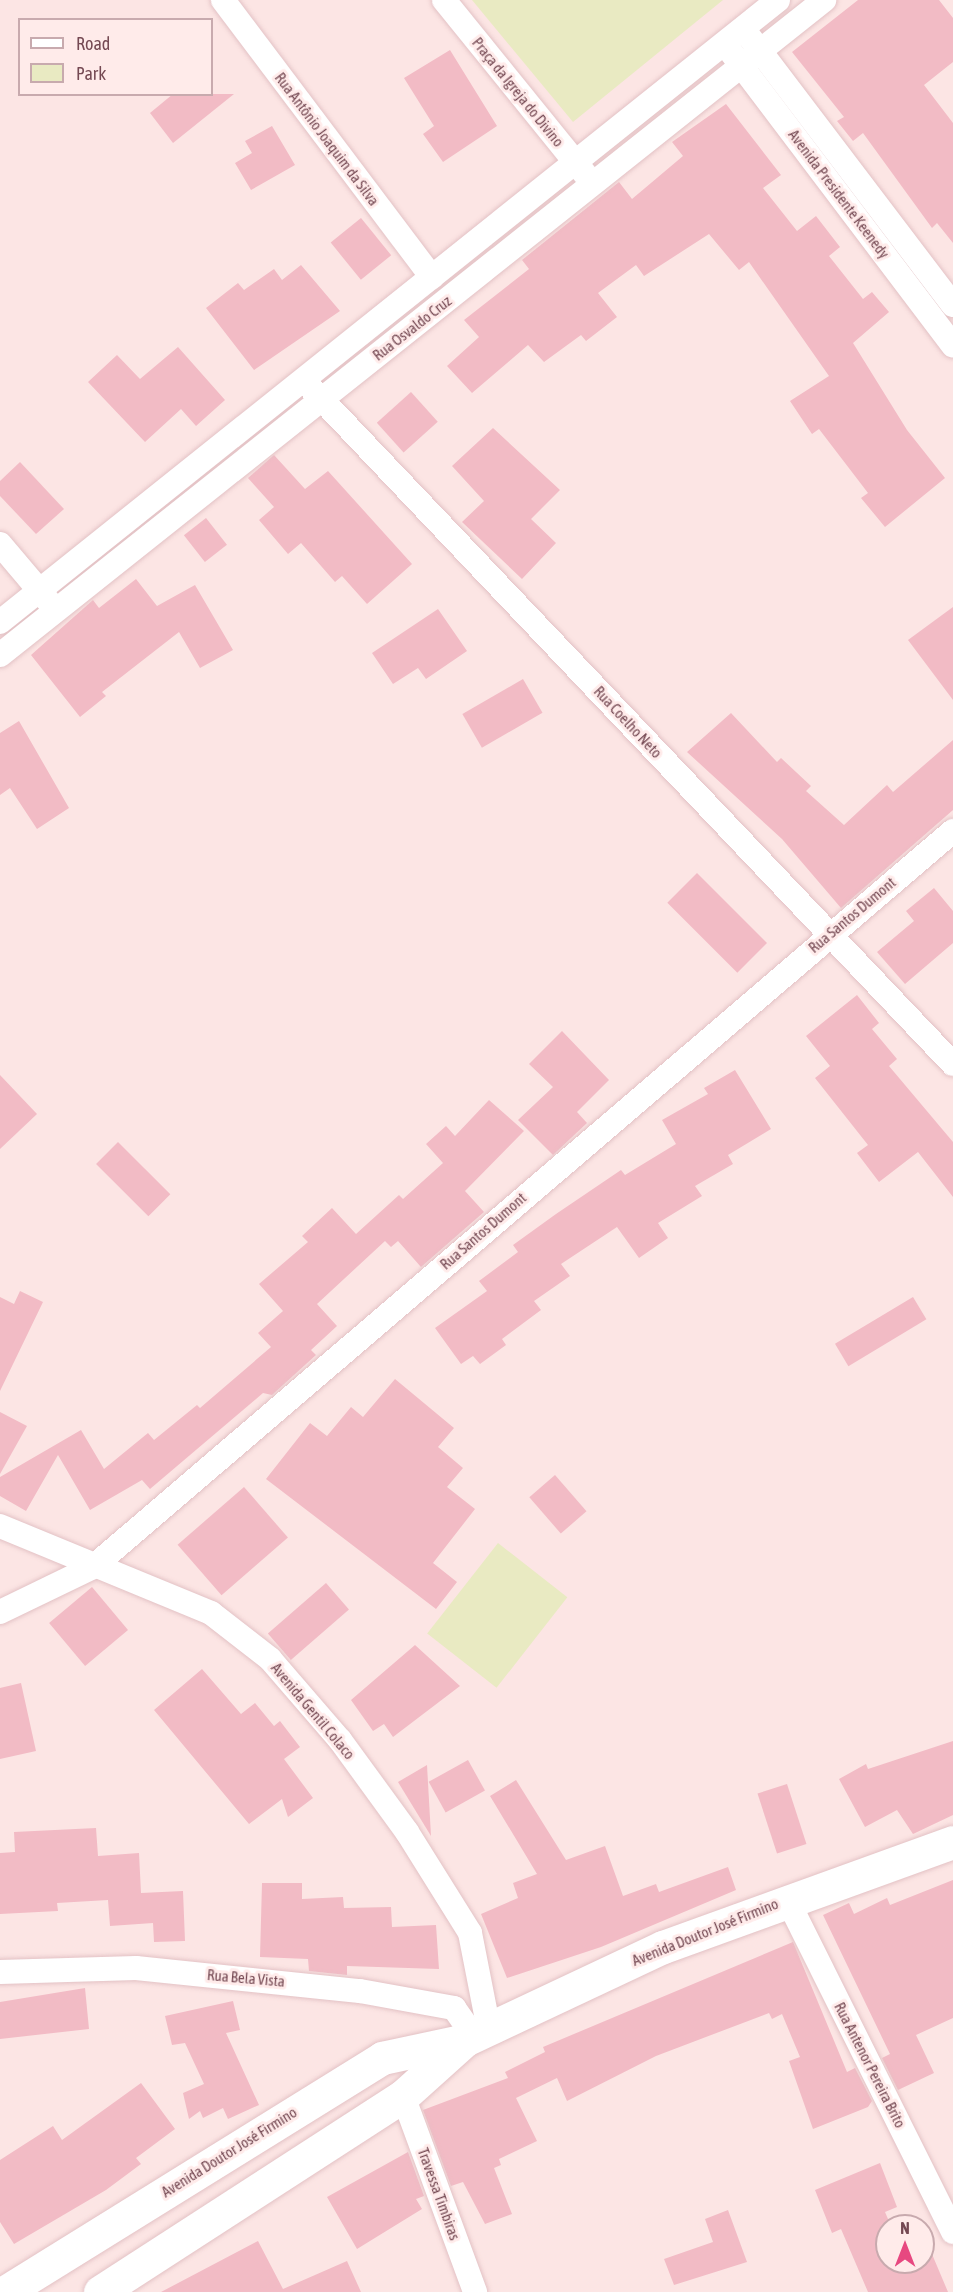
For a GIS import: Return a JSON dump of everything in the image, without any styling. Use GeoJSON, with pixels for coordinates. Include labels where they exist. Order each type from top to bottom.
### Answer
{"type":"FeatureCollection","features":[{"type":"Feature","properties":{"kind":"street","name":"Rua Antônio Joaquim da Silva"},"geometry":{"type":"LineString","coordinates":[[223,0],[432,277]]}},
{"type":"Feature","properties":{"kind":"street","name":"Praça da Igreja do Divino"},"geometry":{"type":"LineString","coordinates":[[444,0],[593,184]]}},
{"type":"Feature","properties":{"kind":"street","name":"Rua Osvaldo Cruz"},"geometry":{"type":"LineString","coordinates":[[0,622],[778,0]]}},
{"type":"Feature","properties":{"kind":"street","name":"Rua Osvaldo Cruz"},"geometry":{"type":"LineString","coordinates":[[0,655],[824,0]]}},
{"type":"Feature","properties":{"kind":"street","name":"Avenida Presidente Keenedy"},"geometry":{"type":"LineString","coordinates":[[743,28],[953,305]]}},
{"type":"Feature","properties":{"kind":"street","name":"Avenida Presidente Keenedy"},"geometry":{"type":"LineString","coordinates":[[724,43],[953,346]]}},
{"type":"Feature","properties":{"kind":"street","name":"Rua Coelho Neto"},"geometry":{"type":"LineString","coordinates":[[303,380],[953,1064]]}},
{"type":"Feature","properties":{"kind":"street"},"geometry":{"type":"LineString","coordinates":[[0,544],[41,590],[55,611]]}},
{"type":"Feature","properties":{"kind":"street","name":"Rua Santos Dumont"},"geometry":{"type":"LineString","coordinates":[[0,1612],[93,1567],[829,933],[953,831]]}},
{"type":"Feature","properties":{"kind":"street","name":"Avenida Gentil Colaco"},"geometry":{"type":"LineString","coordinates":[[0,1526],[93,1567],[211,1612],[270,1659],[340,1740],[407,1832],[470,1933],[476,2036]]}},
{"type":"Feature","properties":{"kind":"street","name":"Avenida Doutor José Firmino"},"geometry":{"type":"LineString","coordinates":[[5,2292],[382,2058],[476,2036],[663,1947],[787,1899],[953,1842]]}},
{"type":"Feature","properties":{"kind":"street","name":"Rua Antenor Pereira Brito"},"geometry":{"type":"LineString","coordinates":[[787,1899],[953,2232]]}},
{"type":"Feature","properties":{"kind":"street","name":"Rua Bela Vista"},"geometry":{"type":"LineString","coordinates":[[0,1972],[136,1968],[339,1988],[454,2008],[476,2036]]}},
{"type":"Feature","properties":{"kind":"street","name":"Avenida Doutor José Firmino"},"geometry":{"type":"LineString","coordinates":[[100,2292],[403,2096],[476,2036]]}},
{"type":"Feature","properties":{"kind":"street"},"geometry":{"type":"LineString","coordinates":[[382,2058],[403,2096]]}},
{"type":"Feature","properties":{"kind":"street","name":"Travessa Timbiras"},"geometry":{"type":"LineString","coordinates":[[403,2096],[475,2292]]}},
{"type":"Feature","properties":{"kind":"street"},"geometry":{"type":"LineString","coordinates":[[133,2212],[159,2255]]}},
{"type":"Feature","properties":{"kind":"green space"},"geometry":{"type":"Polygon","coordinates":[[[472,0],[723,0],[573,122],[472,0]]]}},
{"type":"Feature","properties":{"kind":"green space"},"geometry":{"type":"Polygon","coordinates":[[[498,1543],[567,1597],[497,1688],[427,1634],[498,1543]]]}},
{"type":"Feature","properties":{"kind":"building"},"geometry":{"type":"Polygon","coordinates":[[[858,0],[939,0],[953,18],[953,62],[924,85],[953,123],[953,243],[937,223],[932,228],[863,133],[853,141],[837,121],[844,117],[792,52],[858,0]]]}},
{"type":"Feature","properties":{"kind":"building"},"geometry":{"type":"Polygon","coordinates":[[[450,50],[497,126],[443,162],[423,134],[434,126],[404,78],[450,50]]]}},
{"type":"Feature","properties":{"kind":"building"},"geometry":{"type":"Polygon","coordinates":[[[234,94],[173,143],[150,113],[171,96],[234,94]]]}},
{"type":"Feature","properties":{"kind":"building"},"geometry":{"type":"Polygon","coordinates":[[[726,104],[781,175],[763,188],[797,231],[816,216],[840,247],[829,256],[863,299],[872,292],[889,312],[853,343],[907,430],[945,478],[885,527],[861,498],[868,493],[819,429],[812,434],[790,401],[829,376],[749,262],[739,270],[709,234],[644,276],[636,265],[598,293],[617,317],[586,341],[581,335],[544,362],[528,345],[472,393],[447,366],[479,337],[464,320],[529,269],[522,260],[619,182],[632,199],[683,156],[672,142],[726,104]]]}},
{"type":"Feature","properties":{"kind":"building"},"geometry":{"type":"Polygon","coordinates":[[[272,126],[295,165],[251,190],[235,163],[252,153],[245,141],[272,126]]]}},
{"type":"Feature","properties":{"kind":"building"},"geometry":{"type":"Polygon","coordinates":[[[361,218],[391,255],[361,280],[331,243],[361,218]]]}},
{"type":"Feature","properties":{"kind":"building"},"geometry":{"type":"Polygon","coordinates":[[[301,265],[340,311],[254,370],[206,308],[238,283],[244,290],[274,269],[282,280],[301,265]]]}},
{"type":"Feature","properties":{"kind":"building"},"geometry":{"type":"Polygon","coordinates":[[[178,347],[225,400],[196,426],[181,409],[145,442],[88,382],[117,355],[140,379],[178,347]]]}},
{"type":"Feature","properties":{"kind":"building"},"geometry":{"type":"Polygon","coordinates":[[[411,392],[438,422],[404,453],[377,423],[411,392]]]}},
{"type":"Feature","properties":{"kind":"building"},"geometry":{"type":"Polygon","coordinates":[[[493,428],[560,490],[531,519],[556,543],[522,579],[462,522],[484,501],[452,466],[493,428]]]}},
{"type":"Feature","properties":{"kind":"building"},"geometry":{"type":"Polygon","coordinates":[[[274,455],[305,489],[328,471],[412,564],[367,604],[342,576],[335,582],[301,543],[288,554],[259,520],[274,507],[248,478],[274,455]]]}},
{"type":"Feature","properties":{"kind":"building"},"geometry":{"type":"Polygon","coordinates":[[[20,462],[64,509],[36,534],[0,496],[0,481],[20,462]]]}},
{"type":"Feature","properties":{"kind":"building"},"geometry":{"type":"Polygon","coordinates":[[[206,518],[227,545],[205,562],[184,535],[206,518]]]}},
{"type":"Feature","properties":{"kind":"building"},"geometry":{"type":"Polygon","coordinates":[[[136,579],[157,606],[195,585],[233,650],[200,668],[179,632],[102,692],[106,696],[80,717],[31,655],[93,600],[99,608],[136,579]]]}},
{"type":"Feature","properties":{"kind":"building"},"geometry":{"type":"Polygon","coordinates":[[[953,607],[953,700],[908,640],[953,607]]]}},
{"type":"Feature","properties":{"kind":"building"},"geometry":{"type":"Polygon","coordinates":[[[438,609],[467,651],[426,679],[418,668],[393,684],[372,653],[438,609]]]}},
{"type":"Feature","properties":{"kind":"building"},"geometry":{"type":"Polygon","coordinates":[[[523,679],[542,713],[482,748],[462,714],[523,679]]]}},
{"type":"Feature","properties":{"kind":"building"},"geometry":{"type":"Polygon","coordinates":[[[731,713],[777,762],[781,758],[811,786],[806,791],[844,825],[887,785],[893,792],[953,740],[953,810],[841,908],[782,839],[687,752],[731,713]]]}},
{"type":"Feature","properties":{"kind":"building"},"geometry":{"type":"Polygon","coordinates":[[[19,721],[69,808],[37,829],[10,788],[0,795],[0,733],[19,721]]]}},
{"type":"Feature","properties":{"kind":"building"},"geometry":{"type":"Polygon","coordinates":[[[697,873],[767,943],[737,973],[667,903],[697,873]]]}},
{"type":"Feature","properties":{"kind":"building"},"geometry":{"type":"Polygon","coordinates":[[[934,888],[953,911],[953,943],[905,984],[877,952],[914,921],[906,911],[934,888]]]}},
{"type":"Feature","properties":{"kind":"building"},"geometry":{"type":"Polygon","coordinates":[[[857,995],[879,1023],[872,1029],[897,1059],[889,1066],[953,1142],[953,1197],[918,1152],[879,1182],[857,1153],[868,1145],[815,1078],[830,1066],[806,1036],[857,995]]]}},
{"type":"Feature","properties":{"kind":"building"},"geometry":{"type":"Polygon","coordinates":[[[562,1031],[609,1080],[577,1112],[587,1123],[553,1155],[518,1120],[553,1087],[529,1064],[562,1031]]]}},
{"type":"Feature","properties":{"kind":"building"},"geometry":{"type":"Polygon","coordinates":[[[735,1070],[771,1129],[728,1155],[733,1164],[695,1186],[702,1196],[658,1223],[668,1238],[639,1258],[617,1227],[561,1264],[570,1276],[534,1301],[541,1310],[502,1339],[506,1345],[480,1364],[473,1356],[461,1364],[435,1328],[487,1291],[479,1281],[518,1252],[513,1245],[621,1170],[625,1175],[676,1144],[662,1120],[708,1094],[704,1088],[735,1070]]]}},
{"type":"Feature","properties":{"kind":"building"},"geometry":{"type":"Polygon","coordinates":[[[0,1075],[37,1114],[0,1149],[0,1075]]]}},
{"type":"Feature","properties":{"kind":"building"},"geometry":{"type":"Polygon","coordinates":[[[489,1100],[524,1131],[465,1191],[484,1212],[421,1267],[398,1241],[391,1247],[385,1241],[317,1304],[337,1326],[311,1350],[316,1355],[272,1395],[263,1393],[150,1489],[142,1480],[90,1510],[58,1455],[26,1511],[0,1496],[0,1477],[81,1430],[104,1469],[148,1433],[154,1440],[197,1405],[200,1408],[271,1347],[258,1333],[283,1311],[259,1284],[308,1242],[302,1236],[332,1208],[356,1234],[399,1195],[403,1199],[443,1163],[426,1144],[446,1126],[455,1136],[489,1100]]]}},
{"type":"Feature","properties":{"kind":"building"},"geometry":{"type":"Polygon","coordinates":[[[118,1142],[170,1194],[148,1216],[96,1164],[118,1142]]]}},
{"type":"Feature","properties":{"kind":"building"},"geometry":{"type":"Polygon","coordinates":[[[20,1291],[43,1302],[0,1391],[0,1297],[14,1304],[20,1291]]]}},
{"type":"Feature","properties":{"kind":"building"},"geometry":{"type":"Polygon","coordinates":[[[913,1297],[926,1319],[848,1366],[835,1344],[913,1297]]]}},
{"type":"Feature","properties":{"kind":"building"},"geometry":{"type":"Polygon","coordinates":[[[395,1379],[454,1428],[438,1447],[463,1468],[447,1487],[475,1509],[433,1563],[457,1582],[436,1609],[266,1479],[310,1423],[327,1436],[351,1407],[363,1417],[395,1379]]]}},
{"type":"Feature","properties":{"kind":"building"},"geometry":{"type":"Polygon","coordinates":[[[0,1412],[27,1426],[0,1474],[0,1412]]]}},
{"type":"Feature","properties":{"kind":"building"},"geometry":{"type":"Polygon","coordinates":[[[555,1475],[586,1511],[561,1534],[529,1497],[555,1475]]]}},
{"type":"Feature","properties":{"kind":"building"},"geometry":{"type":"Polygon","coordinates":[[[244,1487],[288,1538],[222,1595],[178,1545],[244,1487]]]}},
{"type":"Feature","properties":{"kind":"building"},"geometry":{"type":"Polygon","coordinates":[[[326,1583],[349,1609],[291,1660],[268,1634],[326,1583]]]}},
{"type":"Feature","properties":{"kind":"building"},"geometry":{"type":"Polygon","coordinates":[[[92,1587],[128,1630],[85,1666],[49,1623],[92,1587]]]}},
{"type":"Feature","properties":{"kind":"building"},"geometry":{"type":"Polygon","coordinates":[[[415,1645],[460,1686],[393,1737],[384,1724],[373,1731],[351,1700],[415,1645]]]}},
{"type":"Feature","properties":{"kind":"building"},"geometry":{"type":"Polygon","coordinates":[[[202,1669],[241,1714],[255,1703],[274,1726],[280,1721],[300,1747],[284,1759],[313,1798],[288,1817],[282,1799],[249,1824],[154,1710],[202,1669]]]}},
{"type":"Feature","properties":{"kind":"building"},"geometry":{"type":"Polygon","coordinates":[[[21,1683],[36,1751],[0,1759],[0,1688],[21,1683]]]}},
{"type":"Feature","properties":{"kind":"building"},"geometry":{"type":"Polygon","coordinates":[[[953,1741],[953,1815],[913,1834],[897,1810],[865,1827],[839,1779],[866,1764],[868,1769],[953,1741]]]}},
{"type":"Feature","properties":{"kind":"building"},"geometry":{"type":"Polygon","coordinates":[[[468,1760],[485,1791],[446,1812],[429,1782],[468,1760]]]}},
{"type":"Feature","properties":{"kind":"building"},"geometry":{"type":"Polygon","coordinates":[[[427,1765],[431,1836],[398,1782],[427,1765]]]}},
{"type":"Feature","properties":{"kind":"building"},"geometry":{"type":"Polygon","coordinates":[[[516,1780],[566,1860],[605,1846],[623,1896],[656,1884],[659,1892],[728,1867],[736,1890],[601,1947],[507,1978],[481,1914],[518,1898],[513,1883],[537,1874],[490,1796],[516,1780]]]}},
{"type":"Feature","properties":{"kind":"building"},"geometry":{"type":"Polygon","coordinates":[[[787,1784],[806,1844],[777,1853],[758,1794],[787,1784]]]}},
{"type":"Feature","properties":{"kind":"building"},"geometry":{"type":"Polygon","coordinates":[[[96,1828],[98,1856],[139,1853],[141,1893],[183,1891],[185,1941],[154,1942],[153,1923],[110,1926],[108,1900],[57,1903],[58,1911],[0,1914],[0,1853],[15,1852],[14,1832],[96,1828]]]}},
{"type":"Feature","properties":{"kind":"building"},"geometry":{"type":"Polygon","coordinates":[[[953,1880],[953,2018],[916,2035],[934,2073],[898,2090],[882,2058],[890,2054],[823,1915],[849,1903],[854,1914],[887,1898],[890,1905],[953,1880]]]}},
{"type":"Feature","properties":{"kind":"building"},"geometry":{"type":"Polygon","coordinates":[[[262,1883],[302,1883],[302,1899],[343,1897],[344,1908],[391,1907],[392,1927],[436,1925],[439,1969],[347,1966],[347,1975],[309,1971],[308,1959],[260,1957],[262,1883]]]}},
{"type":"Feature","properties":{"kind":"building"},"geometry":{"type":"Polygon","coordinates":[[[793,1942],[847,2072],[855,2068],[872,2101],[868,2107],[813,2129],[789,2061],[800,2057],[782,2014],[772,2019],[769,2013],[656,2056],[567,2101],[557,2078],[516,2098],[537,2141],[499,2159],[501,2165],[494,2168],[512,2214],[485,2224],[463,2182],[451,2186],[423,2110],[508,2078],[505,2072],[545,2052],[543,2047],[793,1942]]]}},
{"type":"Feature","properties":{"kind":"building"},"geometry":{"type":"Polygon","coordinates":[[[85,1988],[89,2029],[0,2039],[0,2002],[85,1988]]]}},
{"type":"Feature","properties":{"kind":"building"},"geometry":{"type":"Polygon","coordinates":[[[233,2001],[240,2030],[226,2033],[259,2105],[228,2119],[223,2108],[203,2118],[200,2111],[189,2119],[183,2093],[204,2084],[185,2043],[172,2045],[165,2016],[233,2001]]]}},
{"type":"Feature","properties":{"kind":"building"},"geometry":{"type":"Polygon","coordinates":[[[141,2083],[175,2129],[136,2158],[141,2164],[106,2190],[14,2244],[0,2222],[0,2160],[53,2126],[62,2140],[141,2083]]]}},
{"type":"Feature","properties":{"kind":"building"},"geometry":{"type":"Polygon","coordinates":[[[408,2152],[424,2196],[416,2199],[422,2209],[357,2249],[327,2197],[408,2152]]]}},
{"type":"Feature","properties":{"kind":"building"},"geometry":{"type":"Polygon","coordinates":[[[880,2163],[897,2207],[885,2212],[886,2214],[875,2214],[875,2274],[935,2274],[935,2261],[948,2292],[868,2292],[841,2229],[832,2233],[815,2190],[880,2163]]]}},
{"type":"Feature","properties":{"kind":"building"},"geometry":{"type":"Polygon","coordinates":[[[728,2210],[747,2262],[674,2285],[664,2259],[713,2242],[705,2219],[728,2210]]]}},
{"type":"Feature","properties":{"kind":"building"},"geometry":{"type":"Polygon","coordinates":[[[258,2241],[283,2289],[347,2261],[361,2292],[161,2292],[258,2241]]]}}]}
